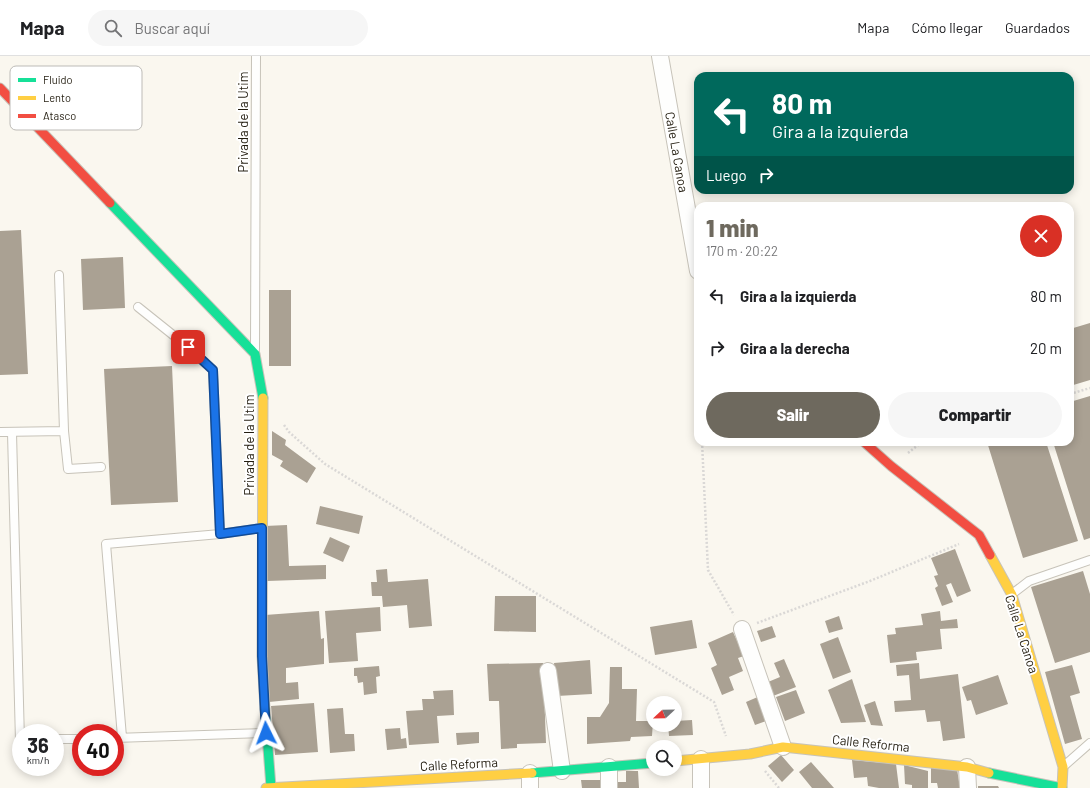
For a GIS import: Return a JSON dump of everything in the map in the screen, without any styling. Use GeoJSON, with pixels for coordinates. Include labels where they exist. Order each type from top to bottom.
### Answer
{"type":"FeatureCollection","features":[{"type":"Feature","properties":{"kind":"street","name":"Calle La Canoa"},"geometry":{"type":"LineString","coordinates":[[660,56],[694,249]]}},
{"type":"Feature","properties":{"kind":"street"},"geometry":{"type":"LineString","coordinates":[[0,88],[10,98]]}},
{"type":"Feature","properties":{"kind":"street"},"geometry":{"type":"LineString","coordinates":[[40,130],[255,354]]}},
{"type":"Feature","properties":{"kind":"street","name":"Privada de la Utim"},"geometry":{"type":"LineString","coordinates":[[255,354],[263,396],[262,656],[268,788]]}},
{"type":"Feature","properties":{"kind":"street","name":"Calle La Canoa"},"geometry":{"type":"LineString","coordinates":[[868,446],[891,466],[979,535],[1012,595],[1063,767],[1062,788]]}},
{"type":"Feature","properties":{"kind":"street"},"geometry":{"type":"LineString","coordinates":[[742,629],[783,747]]}},
{"type":"Feature","properties":{"kind":"street"},"geometry":{"type":"LineString","coordinates":[[548,672],[562,771]]}},
{"type":"Feature","properties":{"kind":"street","name":"Calle Reforma"},"geometry":{"type":"LineString","coordinates":[[682,760],[732,756],[783,747],[967,767],[999,782],[1062,788]]}},
{"type":"Feature","properties":{"kind":"street"},"geometry":{"type":"LineString","coordinates":[[700,788],[701,759]]}},
{"type":"Feature","properties":{"kind":"street","name":"Calle Reforma"},"geometry":{"type":"LineString","coordinates":[[268,788],[530,781],[562,771],[646,764]]}},
{"type":"Feature","properties":{"kind":"street"},"geometry":{"type":"LineString","coordinates":[[609,767],[609,788]]}},
{"type":"Feature","properties":{"kind":"street"},"geometry":{"type":"LineString","coordinates":[[967,767],[968,788]]}},
{"type":"Feature","properties":{"kind":"lane","name":"Privada de la Utim"},"geometry":{"type":"LineString","coordinates":[[255,354],[256,56]]}},
{"type":"Feature","properties":{"kind":"lane"},"geometry":{"type":"LineString","coordinates":[[59,275],[64,431],[68,469],[101,467]]}},
{"type":"Feature","properties":{"kind":"lane"},"geometry":{"type":"LineString","coordinates":[[138,307],[188,347],[213,370],[220,534]]}},
{"type":"Feature","properties":{"kind":"lane"},"geometry":{"type":"LineString","coordinates":[[0,432],[64,431]]}},
{"type":"Feature","properties":{"kind":"lane"},"geometry":{"type":"LineString","coordinates":[[12,433],[20,724]]}},
{"type":"Feature","properties":{"kind":"lane"},"geometry":{"type":"LineString","coordinates":[[117,724],[106,544],[220,534],[262,528]]}},
{"type":"Feature","properties":{"kind":"lane"},"geometry":{"type":"LineString","coordinates":[[1012,595],[1029,581],[1090,560]]}},
{"type":"Feature","properties":{"kind":"lane"},"geometry":{"type":"LineString","coordinates":[[124,738],[266,733]]}},
{"type":"Feature","properties":{"kind":"lane"},"geometry":{"type":"LineString","coordinates":[[1063,767],[1090,744]]}},
{"type":"Feature","properties":{"kind":"path"},"geometry":{"type":"LineString","coordinates":[[1074,393],[1090,388]]}},
{"type":"Feature","properties":{"kind":"path"},"geometry":{"type":"LineString","coordinates":[[280,420],[289,432],[325,464],[714,702],[732,756]]}},
{"type":"Feature","properties":{"kind":"path"},"geometry":{"type":"LineString","coordinates":[[702,446],[708,570],[742,629],[870,581],[979,535]]}},
{"type":"Feature","properties":{"kind":"building"},"geometry":{"type":"Polygon","coordinates":[[[21,230],[28,374],[0,375],[0,231],[21,230]]]}},
{"type":"Feature","properties":{"kind":"building"},"geometry":{"type":"Polygon","coordinates":[[[123,257],[125,308],[83,310],[81,259],[123,257]]]}},
{"type":"Feature","properties":{"kind":"building"},"geometry":{"type":"Polygon","coordinates":[[[269,290],[291,290],[291,366],[269,366],[269,290]]]}},
{"type":"Feature","properties":{"kind":"building"},"geometry":{"type":"Polygon","coordinates":[[[1090,323],[1090,380],[1074,385],[1074,328],[1090,323]]]}},
{"type":"Feature","properties":{"kind":"building"},"geometry":{"type":"Polygon","coordinates":[[[172,366],[178,502],[111,505],[104,369],[172,366]]]}},
{"type":"Feature","properties":{"kind":"building"},"geometry":{"type":"Polygon","coordinates":[[[1090,396],[1090,538],[1084,540],[1054,446],[1074,446],[1074,401],[1090,396]]]}},
{"type":"Feature","properties":{"kind":"building"},"geometry":{"type":"Polygon","coordinates":[[[272,431],[286,440],[285,445],[316,468],[307,483],[280,466],[283,461],[272,455],[272,431]]]}},
{"type":"Feature","properties":{"kind":"building"},"geometry":{"type":"Polygon","coordinates":[[[988,446],[1047,446],[1078,541],[1023,558],[988,446]]]}},
{"type":"Feature","properties":{"kind":"building"},"geometry":{"type":"Polygon","coordinates":[[[320,506],[363,516],[359,534],[316,524],[320,506]]]}},
{"type":"Feature","properties":{"kind":"building"},"geometry":{"type":"Polygon","coordinates":[[[287,525],[289,566],[326,565],[326,579],[267,581],[265,526],[287,525]]]}},
{"type":"Feature","properties":{"kind":"building"},"geometry":{"type":"Polygon","coordinates":[[[330,537],[350,546],[343,562],[323,553],[330,537]]]}},
{"type":"Feature","properties":{"kind":"building"},"geometry":{"type":"Polygon","coordinates":[[[955,549],[971,591],[957,597],[951,583],[946,585],[953,602],[942,606],[935,588],[938,586],[934,576],[938,575],[931,558],[955,549]]]}},
{"type":"Feature","properties":{"kind":"building"},"geometry":{"type":"Polygon","coordinates":[[[387,569],[388,582],[428,579],[432,626],[409,628],[407,605],[383,607],[382,596],[372,596],[371,582],[377,582],[376,570],[387,569]]]}},
{"type":"Feature","properties":{"kind":"building"},"geometry":{"type":"Polygon","coordinates":[[[1083,571],[1090,594],[1090,652],[1055,663],[1031,587],[1083,571]]]}},
{"type":"Feature","properties":{"kind":"building"},"geometry":{"type":"Polygon","coordinates":[[[495,596],[536,596],[536,632],[494,631],[495,596]]]}},
{"type":"Feature","properties":{"kind":"building"},"geometry":{"type":"Polygon","coordinates":[[[380,607],[381,631],[356,633],[358,661],[329,663],[325,611],[380,607]]]}},
{"type":"Feature","properties":{"kind":"building"},"geometry":{"type":"Polygon","coordinates":[[[319,611],[321,639],[324,638],[324,664],[286,668],[286,683],[298,682],[299,699],[269,702],[265,615],[319,611]]]}},
{"type":"Feature","properties":{"kind":"building"},"geometry":{"type":"Polygon","coordinates":[[[940,611],[941,621],[957,619],[958,628],[940,629],[942,649],[916,652],[917,660],[890,663],[887,635],[896,634],[895,628],[923,625],[921,614],[940,611]]]}},
{"type":"Feature","properties":{"kind":"building"},"geometry":{"type":"Polygon","coordinates":[[[839,616],[843,629],[829,633],[825,621],[839,616]]]}},
{"type":"Feature","properties":{"kind":"building"},"geometry":{"type":"Polygon","coordinates":[[[692,620],[697,648],[655,655],[650,627],[692,620]]]}},
{"type":"Feature","properties":{"kind":"building"},"geometry":{"type":"Polygon","coordinates":[[[772,626],[776,637],[761,642],[757,631],[772,626]]]}},
{"type":"Feature","properties":{"kind":"building"},"geometry":{"type":"Polygon","coordinates":[[[733,632],[744,656],[738,658],[743,671],[729,677],[734,690],[722,695],[711,668],[717,665],[708,643],[733,632]]]}},
{"type":"Feature","properties":{"kind":"building"},"geometry":{"type":"Polygon","coordinates":[[[838,637],[851,672],[833,679],[820,644],[838,637]]]}},
{"type":"Feature","properties":{"kind":"building"},"geometry":{"type":"Polygon","coordinates":[[[784,659],[796,687],[773,696],[768,682],[780,677],[774,663],[784,659]]]}},
{"type":"Feature","properties":{"kind":"building"},"geometry":{"type":"Polygon","coordinates":[[[590,660],[592,694],[557,696],[554,663],[590,660]]]}},
{"type":"Feature","properties":{"kind":"building"},"geometry":{"type":"Polygon","coordinates":[[[543,663],[546,743],[517,744],[517,748],[501,749],[499,701],[489,701],[487,664],[543,663]]]}},
{"type":"Feature","properties":{"kind":"building"},"geometry":{"type":"Polygon","coordinates":[[[919,663],[920,679],[958,674],[965,738],[943,741],[940,721],[927,722],[925,710],[895,712],[894,701],[911,700],[909,675],[897,676],[896,665],[919,663]]]}},
{"type":"Feature","properties":{"kind":"building"},"geometry":{"type":"Polygon","coordinates":[[[1072,665],[1080,693],[1070,696],[1082,739],[1065,744],[1045,672],[1072,665]]]}},
{"type":"Feature","properties":{"kind":"building"},"geometry":{"type":"Polygon","coordinates":[[[379,666],[380,676],[376,677],[377,693],[364,695],[363,682],[358,683],[357,676],[354,676],[354,668],[379,666]]]}},
{"type":"Feature","properties":{"kind":"building"},"geometry":{"type":"Polygon","coordinates":[[[610,667],[622,667],[622,689],[637,689],[636,721],[646,721],[646,732],[652,732],[652,736],[631,737],[630,741],[587,744],[587,717],[600,717],[609,703],[610,667]]]}},
{"type":"Feature","properties":{"kind":"building"},"geometry":{"type":"Polygon","coordinates":[[[998,675],[1008,704],[976,715],[971,700],[967,701],[962,687],[998,675]]]}},
{"type":"Feature","properties":{"kind":"building"},"geometry":{"type":"Polygon","coordinates":[[[852,679],[866,722],[841,723],[828,690],[852,679]]]}},
{"type":"Feature","properties":{"kind":"building"},"geometry":{"type":"Polygon","coordinates":[[[453,690],[454,715],[437,716],[439,743],[409,745],[406,711],[423,710],[422,699],[434,699],[433,691],[453,690]]]}},
{"type":"Feature","properties":{"kind":"building"},"geometry":{"type":"Polygon","coordinates":[[[796,690],[805,713],[785,721],[776,697],[796,690]]]}},
{"type":"Feature","properties":{"kind":"building"},"geometry":{"type":"Polygon","coordinates":[[[760,696],[769,720],[755,725],[746,702],[760,696]]]}},
{"type":"Feature","properties":{"kind":"building"},"geometry":{"type":"Polygon","coordinates":[[[875,701],[883,726],[871,725],[864,705],[875,701]]]}},
{"type":"Feature","properties":{"kind":"building"},"geometry":{"type":"Polygon","coordinates":[[[314,703],[318,752],[275,755],[271,706],[314,703]]]}},
{"type":"Feature","properties":{"kind":"building"},"geometry":{"type":"Polygon","coordinates":[[[343,708],[345,734],[354,734],[355,751],[330,753],[327,709],[343,708]]]}},
{"type":"Feature","properties":{"kind":"building"},"geometry":{"type":"Polygon","coordinates":[[[692,720],[693,735],[669,736],[669,732],[682,732],[682,721],[692,720]]]}},
{"type":"Feature","properties":{"kind":"building"},"geometry":{"type":"Polygon","coordinates":[[[400,728],[401,739],[406,738],[407,748],[387,750],[385,729],[400,728]]]}},
{"type":"Feature","properties":{"kind":"building"},"geometry":{"type":"Polygon","coordinates":[[[479,732],[479,743],[457,745],[456,733],[479,732]]]}},
{"type":"Feature","properties":{"kind":"building"},"geometry":{"type":"Polygon","coordinates":[[[781,755],[794,770],[782,782],[768,766],[781,755]]]}},
{"type":"Feature","properties":{"kind":"building"},"geometry":{"type":"Polygon","coordinates":[[[852,760],[896,764],[899,788],[879,788],[868,786],[867,777],[854,778],[852,760]]]}},
{"type":"Feature","properties":{"kind":"building"},"geometry":{"type":"Polygon","coordinates":[[[811,762],[834,788],[812,788],[799,772],[811,762]]]}},
{"type":"Feature","properties":{"kind":"building"},"geometry":{"type":"Polygon","coordinates":[[[904,765],[928,771],[928,788],[912,788],[912,785],[905,784],[904,765]]]}},
{"type":"Feature","properties":{"kind":"building"},"geometry":{"type":"Polygon","coordinates":[[[931,766],[957,769],[960,788],[938,788],[937,783],[931,783],[931,766]]]}},
{"type":"Feature","properties":{"kind":"building"},"geometry":{"type":"Polygon","coordinates":[[[626,771],[638,771],[639,788],[615,788],[614,782],[626,782],[626,771]]]}},
{"type":"Feature","properties":{"kind":"building"},"geometry":{"type":"Polygon","coordinates":[[[581,780],[602,780],[603,788],[582,788],[581,780]]]}},
{"type":"Feature","properties":{"kind":"building"},"geometry":{"type":"Polygon","coordinates":[[[978,786],[998,786],[999,788],[978,788],[978,786]]]}},
{"type":"Feature","properties":{"kind":"traffic: fast"},"geometry":{"type":"LineString","coordinates":[[110,203],[255,354],[263,398]]}},
{"type":"Feature","properties":{"kind":"traffic: fast"},"geometry":{"type":"LineString","coordinates":[[265,709],[271,787]]}},
{"type":"Feature","properties":{"kind":"traffic: fast"},"geometry":{"type":"LineString","coordinates":[[532,773],[646,764]]}},
{"type":"Feature","properties":{"kind":"traffic: fast"},"geometry":{"type":"LineString","coordinates":[[989,773],[1062,788]]}},
{"type":"Feature","properties":{"kind":"traffic: slow"},"geometry":{"type":"LineString","coordinates":[[263,398],[262,656],[265,709]]}},
{"type":"Feature","properties":{"kind":"traffic: slow"},"geometry":{"type":"LineString","coordinates":[[990,555],[1012,595],[1063,767],[1062,788]]}},
{"type":"Feature","properties":{"kind":"traffic: slow"},"geometry":{"type":"LineString","coordinates":[[682,760],[750,754],[783,747],[967,767],[989,773]]}},
{"type":"Feature","properties":{"kind":"traffic: slow"},"geometry":{"type":"LineString","coordinates":[[266,788],[532,773]]}},
{"type":"Feature","properties":{"kind":"traffic: jam"},"geometry":{"type":"LineString","coordinates":[[0,88],[10,98]]}},
{"type":"Feature","properties":{"kind":"traffic: jam"},"geometry":{"type":"LineString","coordinates":[[40,130],[110,203]]}},
{"type":"Feature","properties":{"kind":"traffic: jam"},"geometry":{"type":"LineString","coordinates":[[868,446],[891,466],[979,535],[990,555]]}},
{"type":"Feature","properties":{"kind":"route"},"geometry":{"type":"LineString","coordinates":[[188,347],[213,370],[220,534],[262,528],[262,656],[266,733]]}}]}
